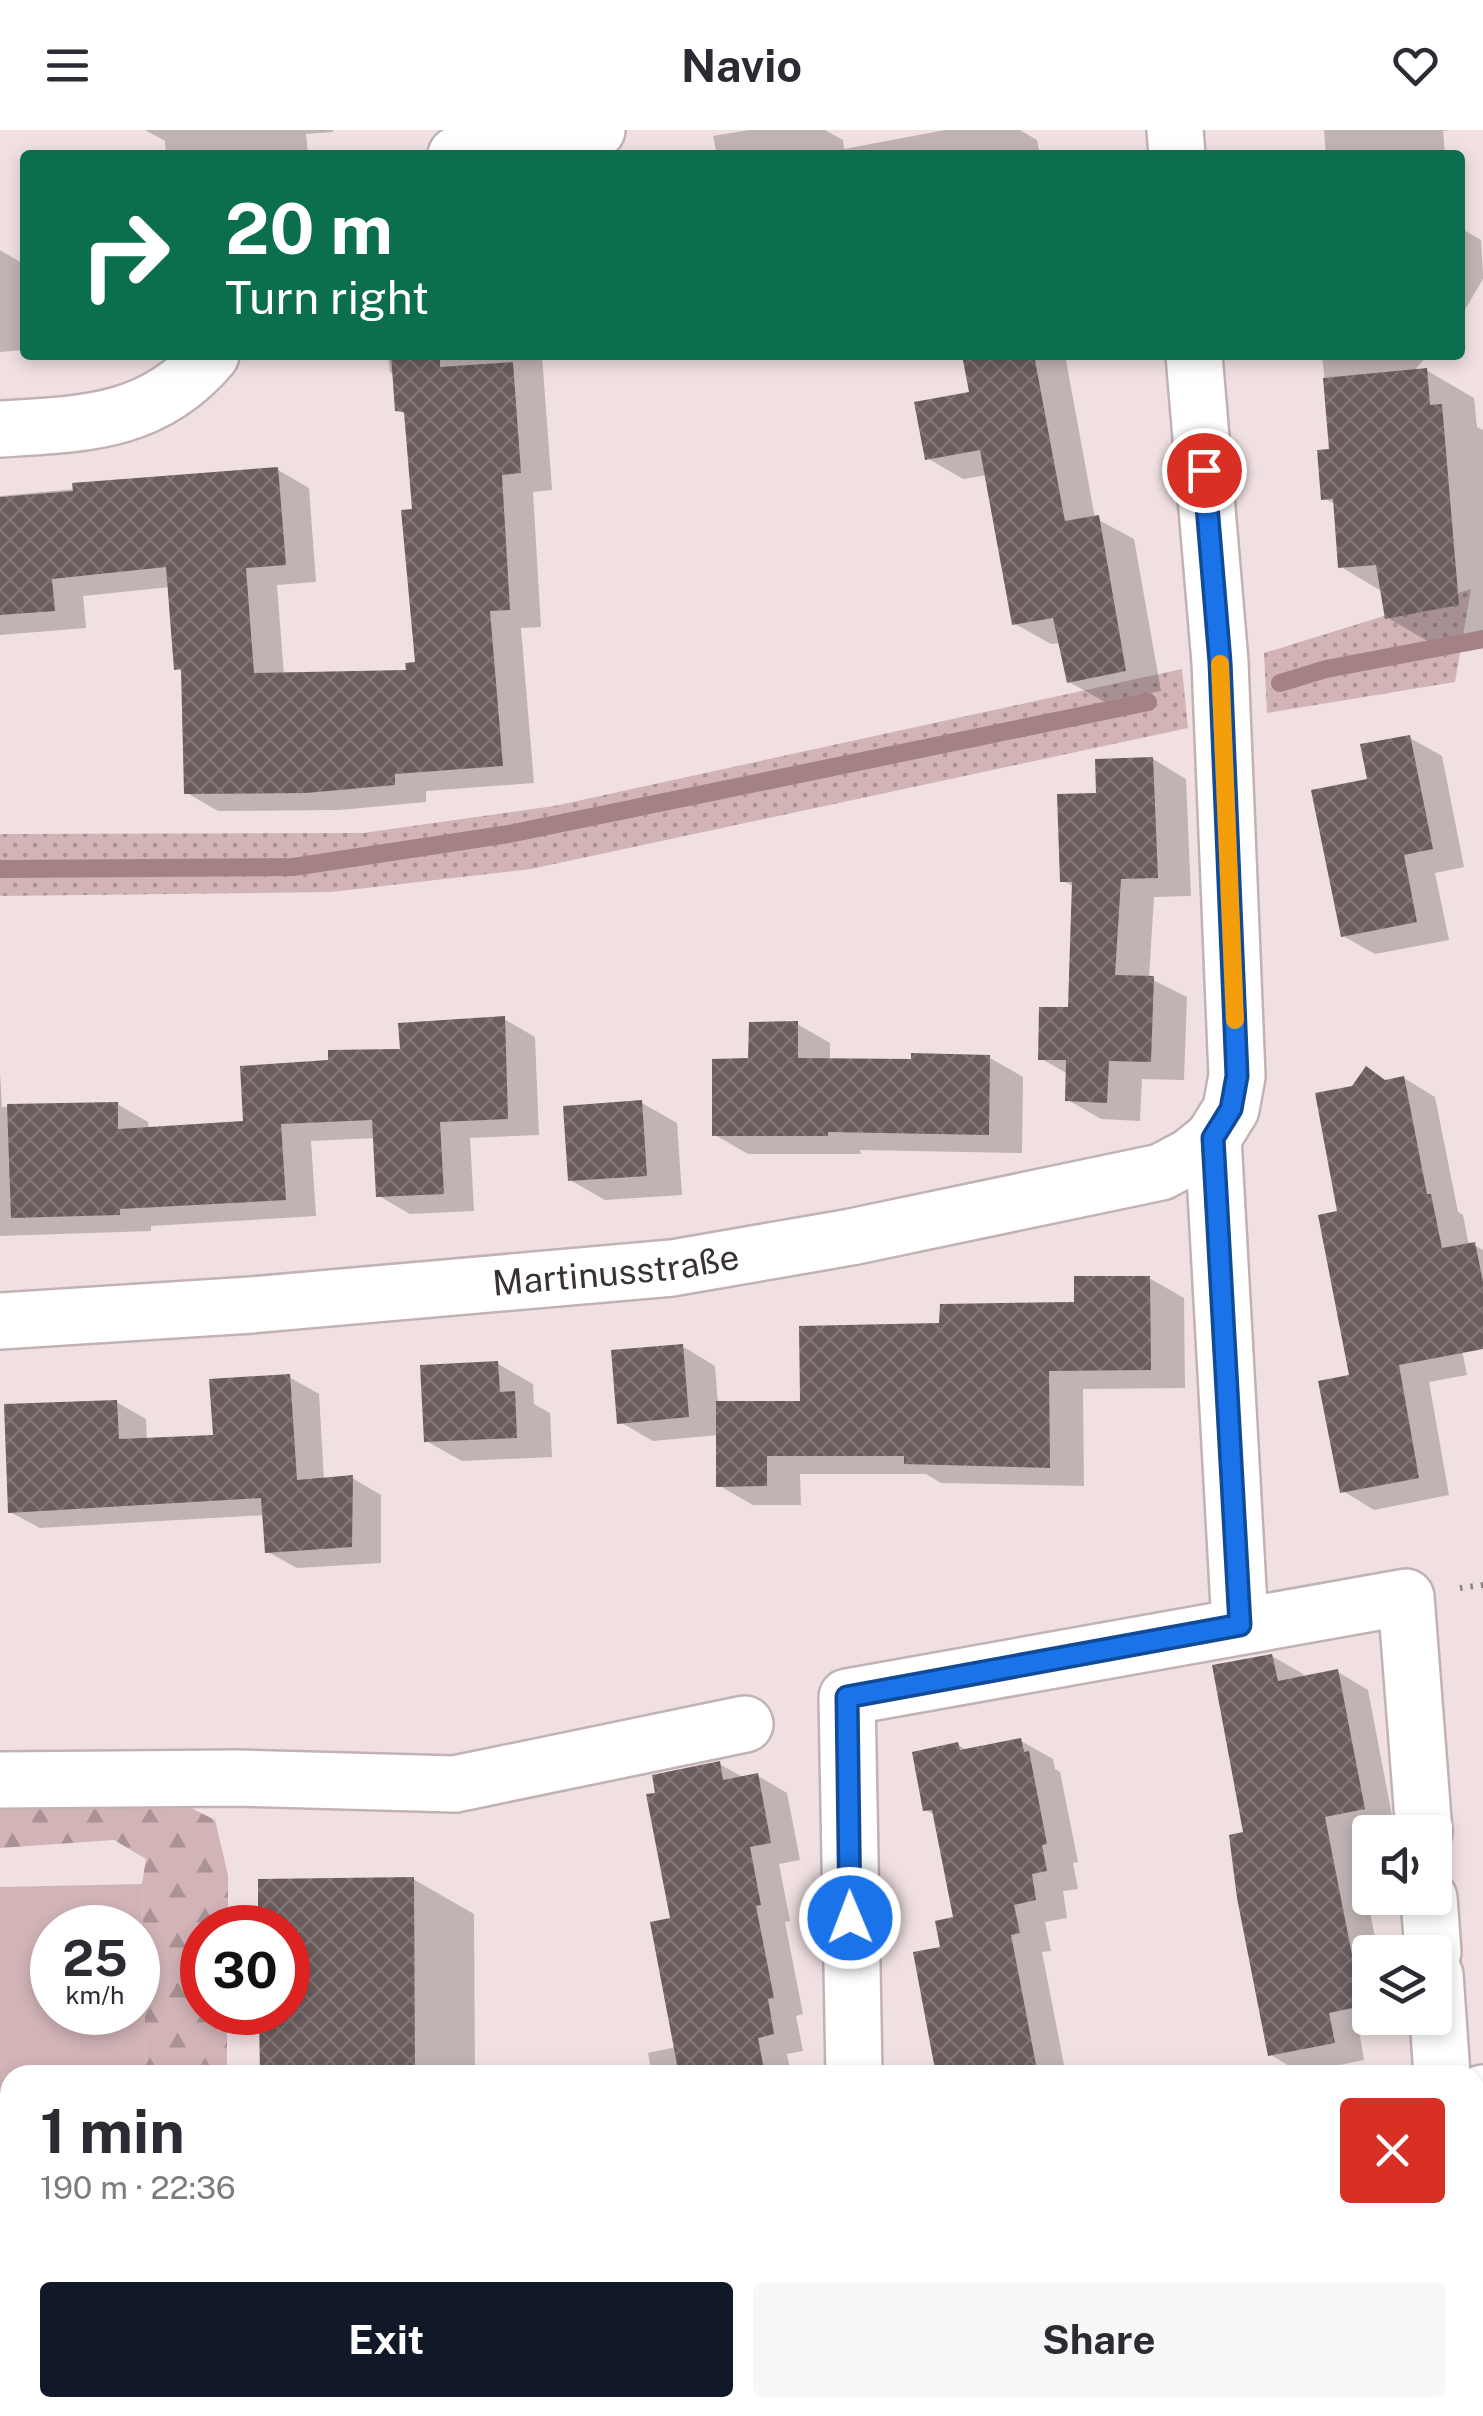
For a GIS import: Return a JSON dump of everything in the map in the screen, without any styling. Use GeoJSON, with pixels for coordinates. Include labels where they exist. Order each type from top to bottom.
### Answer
{"type":"FeatureCollection","features":[{"type":"Feature","properties":{"kind":"street"},"geometry":{"type":"LineString","coordinates":[[484,150],[598,130]]}},
{"type":"Feature","properties":{"kind":"street"},"geometry":{"type":"LineString","coordinates":[[0,430],[87,424],[120,417],[157,402],[206,360]]}},
{"type":"Feature","properties":{"kind":"street","name":"Martinusstraße"},"geometry":{"type":"LineString","coordinates":[[0,1321],[672,1268],[851,1237],[1162,1172],[1192,1156],[1213,1138],[1231,1109],[1237,1076],[1220,662],[1194,360]]}},
{"type":"Feature","properties":{"kind":"street","name":"Martinusstraße"},"geometry":{"type":"LineString","coordinates":[[1213,1138],[1240,1625]]}},
{"type":"Feature","properties":{"kind":"street"},"geometry":{"type":"LineString","coordinates":[[854,2065],[847,1697],[1406,1597],[1423,1815]]}},
{"type":"Feature","properties":{"kind":"street"},"geometry":{"type":"LineString","coordinates":[[0,1780],[238,1778],[455,1784],[745,1724]]}},
{"type":"Feature","properties":{"kind":"street"},"geometry":{"type":"LineString","coordinates":[[1439,2035],[1441,2065]]}},
{"type":"Feature","properties":{"kind":"green space"},"geometry":{"type":"Polygon","coordinates":[[[1471,589],[1455,682],[1267,713],[1264,653],[1471,589]]]}},
{"type":"Feature","properties":{"kind":"green space"},"geometry":{"type":"Polygon","coordinates":[[[1182,669],[1188,728],[531,869],[331,892],[0,896],[0,834],[363,833],[554,806],[1182,669]]]}},
{"type":"Feature","properties":{"kind":"green space"},"geometry":{"type":"Polygon","coordinates":[[[0,1795],[175,1800],[215,1820],[228,1875],[228,1905],[180,1905],[180,2035],[227,2035],[227,2065],[146,2065],[145,2035],[160,2035],[160,1905],[142,1905],[146,1859],[114,1840],[0,1848],[0,1795]]]}},
{"type":"Feature","properties":{"kind":"green space"},"geometry":{"type":"Polygon","coordinates":[[[142,1884],[142,1905],[30,1905],[30,2035],[145,2035],[146,2065],[0,2065],[0,1887],[142,1884]]]}},
{"type":"Feature","properties":{"kind":"building"},"geometry":{"type":"Polygon","coordinates":[[[391,360],[440,360],[440,367],[513,362],[521,473],[502,475],[510,610],[490,611],[503,766],[395,774],[395,785],[306,793],[184,794],[181,669],[174,670],[166,567],[52,579],[55,611],[0,615],[0,497],[73,491],[72,483],[278,467],[286,565],[246,568],[254,673],[406,670],[405,663],[415,662],[401,510],[412,509],[404,412],[395,411],[391,360]]]}},
{"type":"Feature","properties":{"kind":"building"},"geometry":{"type":"Polygon","coordinates":[[[963,360],[1035,360],[1065,521],[1099,515],[1126,671],[1067,683],[1053,618],[1012,625],[980,450],[925,460],[914,402],[969,392],[963,360]]]}},
{"type":"Feature","properties":{"kind":"building"},"geometry":{"type":"Polygon","coordinates":[[[1427,368],[1430,405],[1442,404],[1459,605],[1385,619],[1376,565],[1338,568],[1333,499],[1321,500],[1317,450],[1329,449],[1323,378],[1427,368]]]}},
{"type":"Feature","properties":{"kind":"building"},"geometry":{"type":"Polygon","coordinates":[[[1410,735],[1433,849],[1404,855],[1417,922],[1341,937],[1311,790],[1367,779],[1360,744],[1410,735]]]}},
{"type":"Feature","properties":{"kind":"building"},"geometry":{"type":"Polygon","coordinates":[[[1153,757],[1158,878],[1121,879],[1115,975],[1154,976],[1151,1062],[1109,1061],[1107,1103],[1065,1101],[1066,1060],[1038,1060],[1039,1007],[1068,1007],[1072,882],[1060,882],[1057,794],[1096,793],[1095,759],[1153,757]]]}},
{"type":"Feature","properties":{"kind":"building"},"geometry":{"type":"Polygon","coordinates":[[[505,1016],[508,1119],[440,1122],[444,1194],[376,1197],[372,1120],[281,1124],[286,1200],[120,1209],[120,1215],[11,1218],[7,1104],[118,1102],[118,1129],[243,1121],[240,1066],[328,1060],[328,1050],[400,1049],[398,1023],[505,1016]]]}},
{"type":"Feature","properties":{"kind":"building"},"geometry":{"type":"Polygon","coordinates":[[[798,1021],[798,1058],[911,1059],[911,1053],[990,1055],[989,1135],[828,1132],[828,1136],[712,1136],[712,1059],[748,1058],[749,1022],[798,1021]]]}},
{"type":"Feature","properties":{"kind":"building"},"geometry":{"type":"Polygon","coordinates":[[[1366,1066],[1385,1080],[1404,1076],[1442,1248],[1475,1242],[1483,1282],[1483,1349],[1399,1365],[1419,1478],[1340,1493],[1318,1381],[1349,1375],[1318,1215],[1337,1211],[1315,1093],[1352,1086],[1366,1066]]]}},
{"type":"Feature","properties":{"kind":"building"},"geometry":{"type":"Polygon","coordinates":[[[642,1100],[647,1176],[568,1181],[563,1106],[642,1100]]]}},
{"type":"Feature","properties":{"kind":"building"},"geometry":{"type":"Polygon","coordinates":[[[1074,1276],[1150,1276],[1151,1370],[1049,1371],[1050,1468],[904,1464],[904,1456],[767,1456],[767,1486],[716,1487],[716,1401],[800,1401],[799,1326],[939,1323],[940,1304],[1074,1302],[1074,1276]]]}},
{"type":"Feature","properties":{"kind":"building"},"geometry":{"type":"Polygon","coordinates":[[[683,1344],[689,1417],[617,1424],[611,1350],[683,1344]]]}},
{"type":"Feature","properties":{"kind":"building"},"geometry":{"type":"Polygon","coordinates":[[[498,1361],[500,1392],[515,1391],[517,1438],[424,1442],[420,1365],[498,1361]]]}},
{"type":"Feature","properties":{"kind":"building"},"geometry":{"type":"Polygon","coordinates":[[[290,1374],[297,1480],[353,1475],[352,1547],[265,1553],[261,1498],[8,1513],[4,1404],[117,1400],[119,1439],[213,1435],[209,1379],[290,1374]]]}},
{"type":"Feature","properties":{"kind":"building"},"geometry":{"type":"Polygon","coordinates":[[[1272,1654],[1278,1681],[1338,1669],[1365,1809],[1325,1817],[1352,1955],[1352,2008],[1329,2013],[1335,2043],[1268,2056],[1237,1898],[1229,1835],[1243,1832],[1212,1665],[1272,1654]]]}},
{"type":"Feature","properties":{"kind":"building"},"geometry":{"type":"Polygon","coordinates":[[[1021,1738],[1024,1752],[1029,1751],[1047,1844],[1042,1845],[1047,1871],[1032,1874],[1036,1900],[1014,1905],[1020,1933],[1011,1935],[1036,2065],[934,2065],[913,1952],[940,1947],[935,1921],[953,1917],[932,1810],[923,1811],[912,1752],[958,1742],[960,1750],[1021,1738]]]}},
{"type":"Feature","properties":{"kind":"building"},"geometry":{"type":"Polygon","coordinates":[[[720,1761],[723,1780],[758,1773],[771,1843],[750,1847],[761,1905],[756,1906],[774,1998],[768,1999],[774,2034],[758,2038],[763,2065],[677,2065],[650,1922],[670,1918],[646,1794],[655,1793],[652,1775],[720,1761]]]}},
{"type":"Feature","properties":{"kind":"building"},"geometry":{"type":"Polygon","coordinates":[[[414,1877],[415,2065],[260,2065],[259,2035],[310,2035],[310,1905],[258,1905],[258,1879],[414,1877]]]}},
{"type":"Feature","properties":{"kind":"waterway"},"geometry":{"type":"LineString","coordinates":[[1280,683],[1326,669],[1483,639]]}},
{"type":"Feature","properties":{"kind":"waterway"},"geometry":{"type":"LineString","coordinates":[[0,869],[293,867],[509,834],[1148,702]]}},
{"type":"Feature","properties":{"kind":"slow traffic"},"geometry":{"type":"LineString","coordinates":[[1220,664],[1235,1020]]}},
{"type":"Feature","properties":{"kind":"route"},"geometry":{"type":"LineString","coordinates":[[850,1918],[847,1697],[1240,1625],[1213,1138],[1231,1109],[1237,1076],[1220,662],[1204,470]]}}]}
